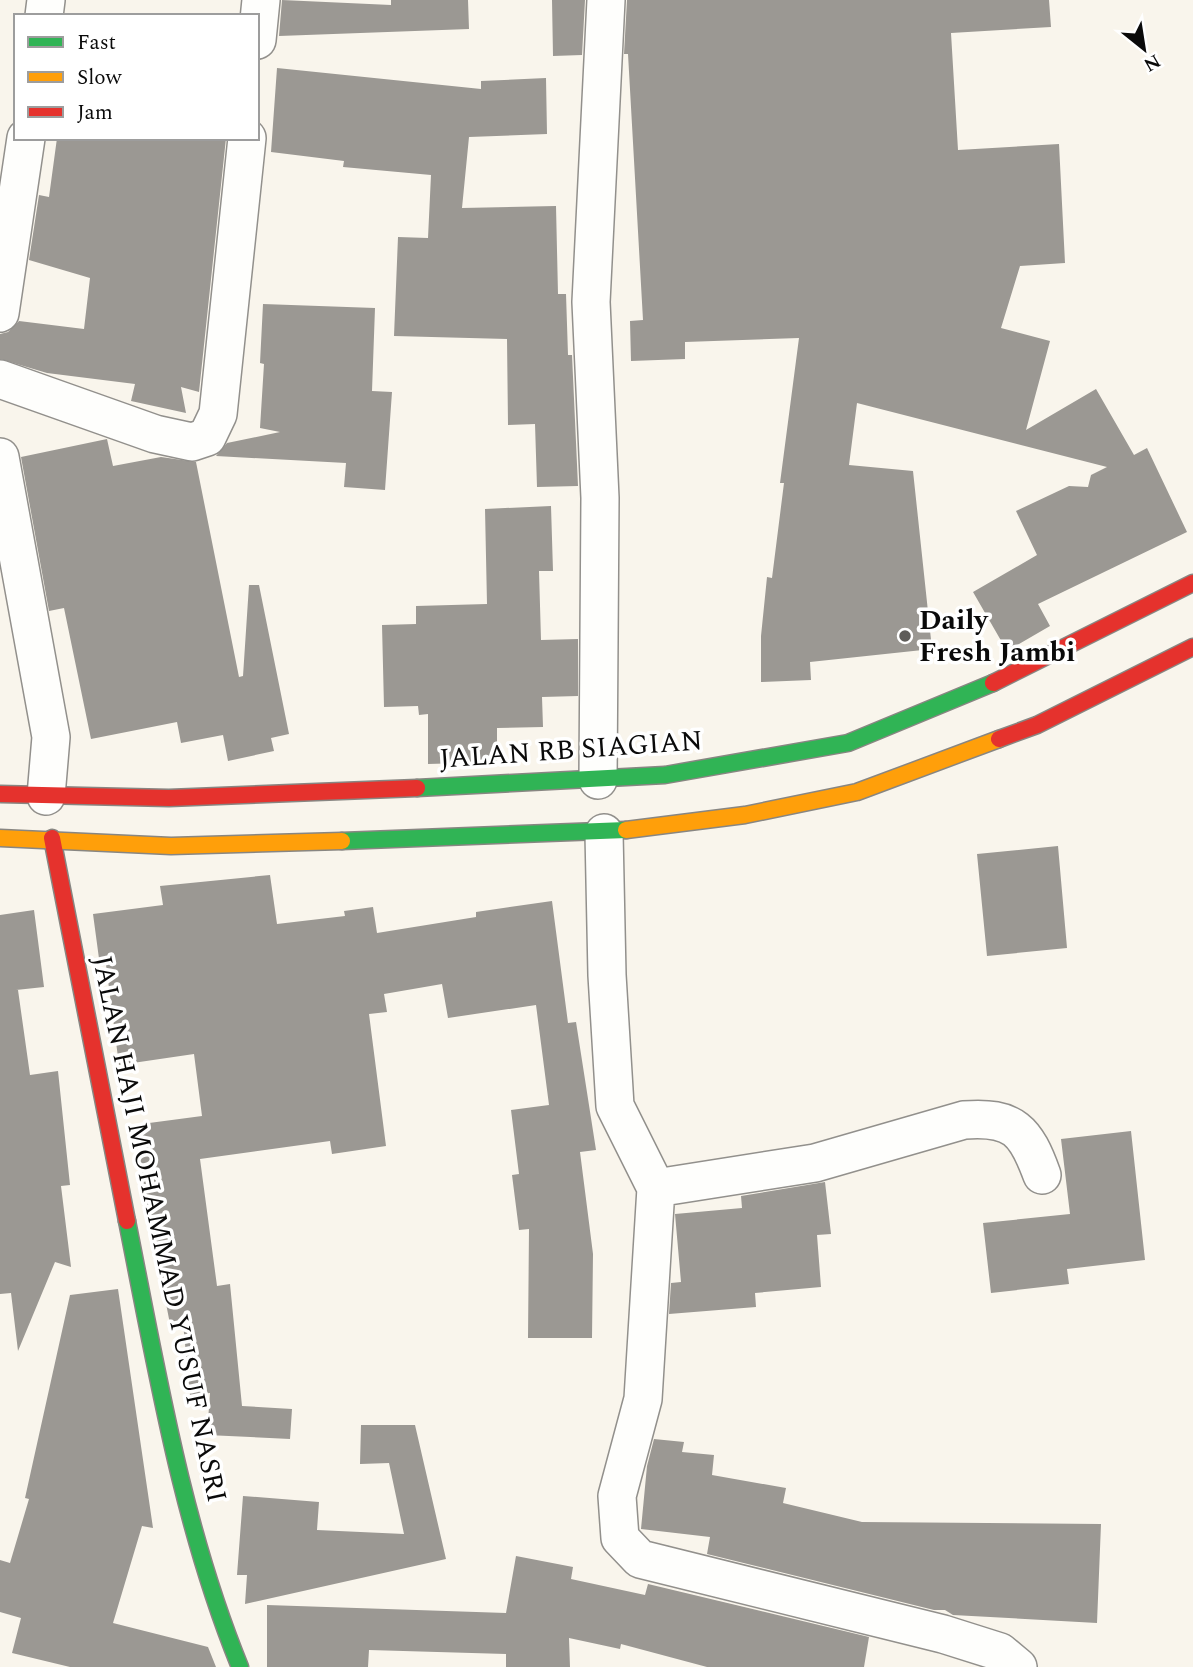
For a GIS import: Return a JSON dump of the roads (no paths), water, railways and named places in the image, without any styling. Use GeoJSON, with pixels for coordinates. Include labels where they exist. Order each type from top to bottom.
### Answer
{"type":"FeatureCollection","features":[{"type":"Feature","properties":{"kind":"main road","name":"JALAN RB SIAGIAN"},"geometry":{"type":"LineString","coordinates":[[0,794],[169,798],[598,780],[665,775],[848,743],[1025,669],[1193,583]]}},
{"type":"Feature","properties":{"kind":"main road"},"geometry":{"type":"LineString","coordinates":[[0,838],[52,838],[171,846],[604,833],[745,815],[857,792],[1037,725],[1193,647]]}},
{"type":"Feature","properties":{"kind":"main road","name":"JALAN HAJI MOHAMMAD YUSUF NASRI"},"geometry":{"type":"LineString","coordinates":[[52,838],[171,1443],[220,1618],[240,1667]]}},
{"type":"Feature","properties":{"kind":"street"},"geometry":{"type":"LineString","coordinates":[[259,20],[261,0]]}},
{"type":"Feature","properties":{"kind":"street"},"geometry":{"type":"LineString","coordinates":[[598,780],[600,498],[591,302],[606,0]]}},
{"type":"Feature","properties":{"kind":"street"},"geometry":{"type":"LineString","coordinates":[[0,313],[26,140]]}},
{"type":"Feature","properties":{"kind":"street"},"geometry":{"type":"LineString","coordinates":[[0,379],[155,434],[192,442],[207,437],[218,414],[247,140]]}},
{"type":"Feature","properties":{"kind":"street"},"geometry":{"type":"LineString","coordinates":[[0,457],[51,737],[46,796]]}},
{"type":"Feature","properties":{"kind":"street"},"geometry":{"type":"LineString","coordinates":[[604,833],[607,975],[615,1106],[656,1188],[643,1399],[617,1496],[620,1538],[640,1559],[943,1634],[1000,1652],[1018,1667]]}},
{"type":"Feature","properties":{"kind":"street"},"geometry":{"type":"LineString","coordinates":[[656,1188],[815,1163],[964,1121],[982,1119],[1006,1124],[1029,1141],[1042,1175]]}},
{"type":"Feature","properties":{"kind":"place","name":"Daily Fresh Jambi"},"geometry":{"type":"Point","coordinates":[905,636]}}]}
